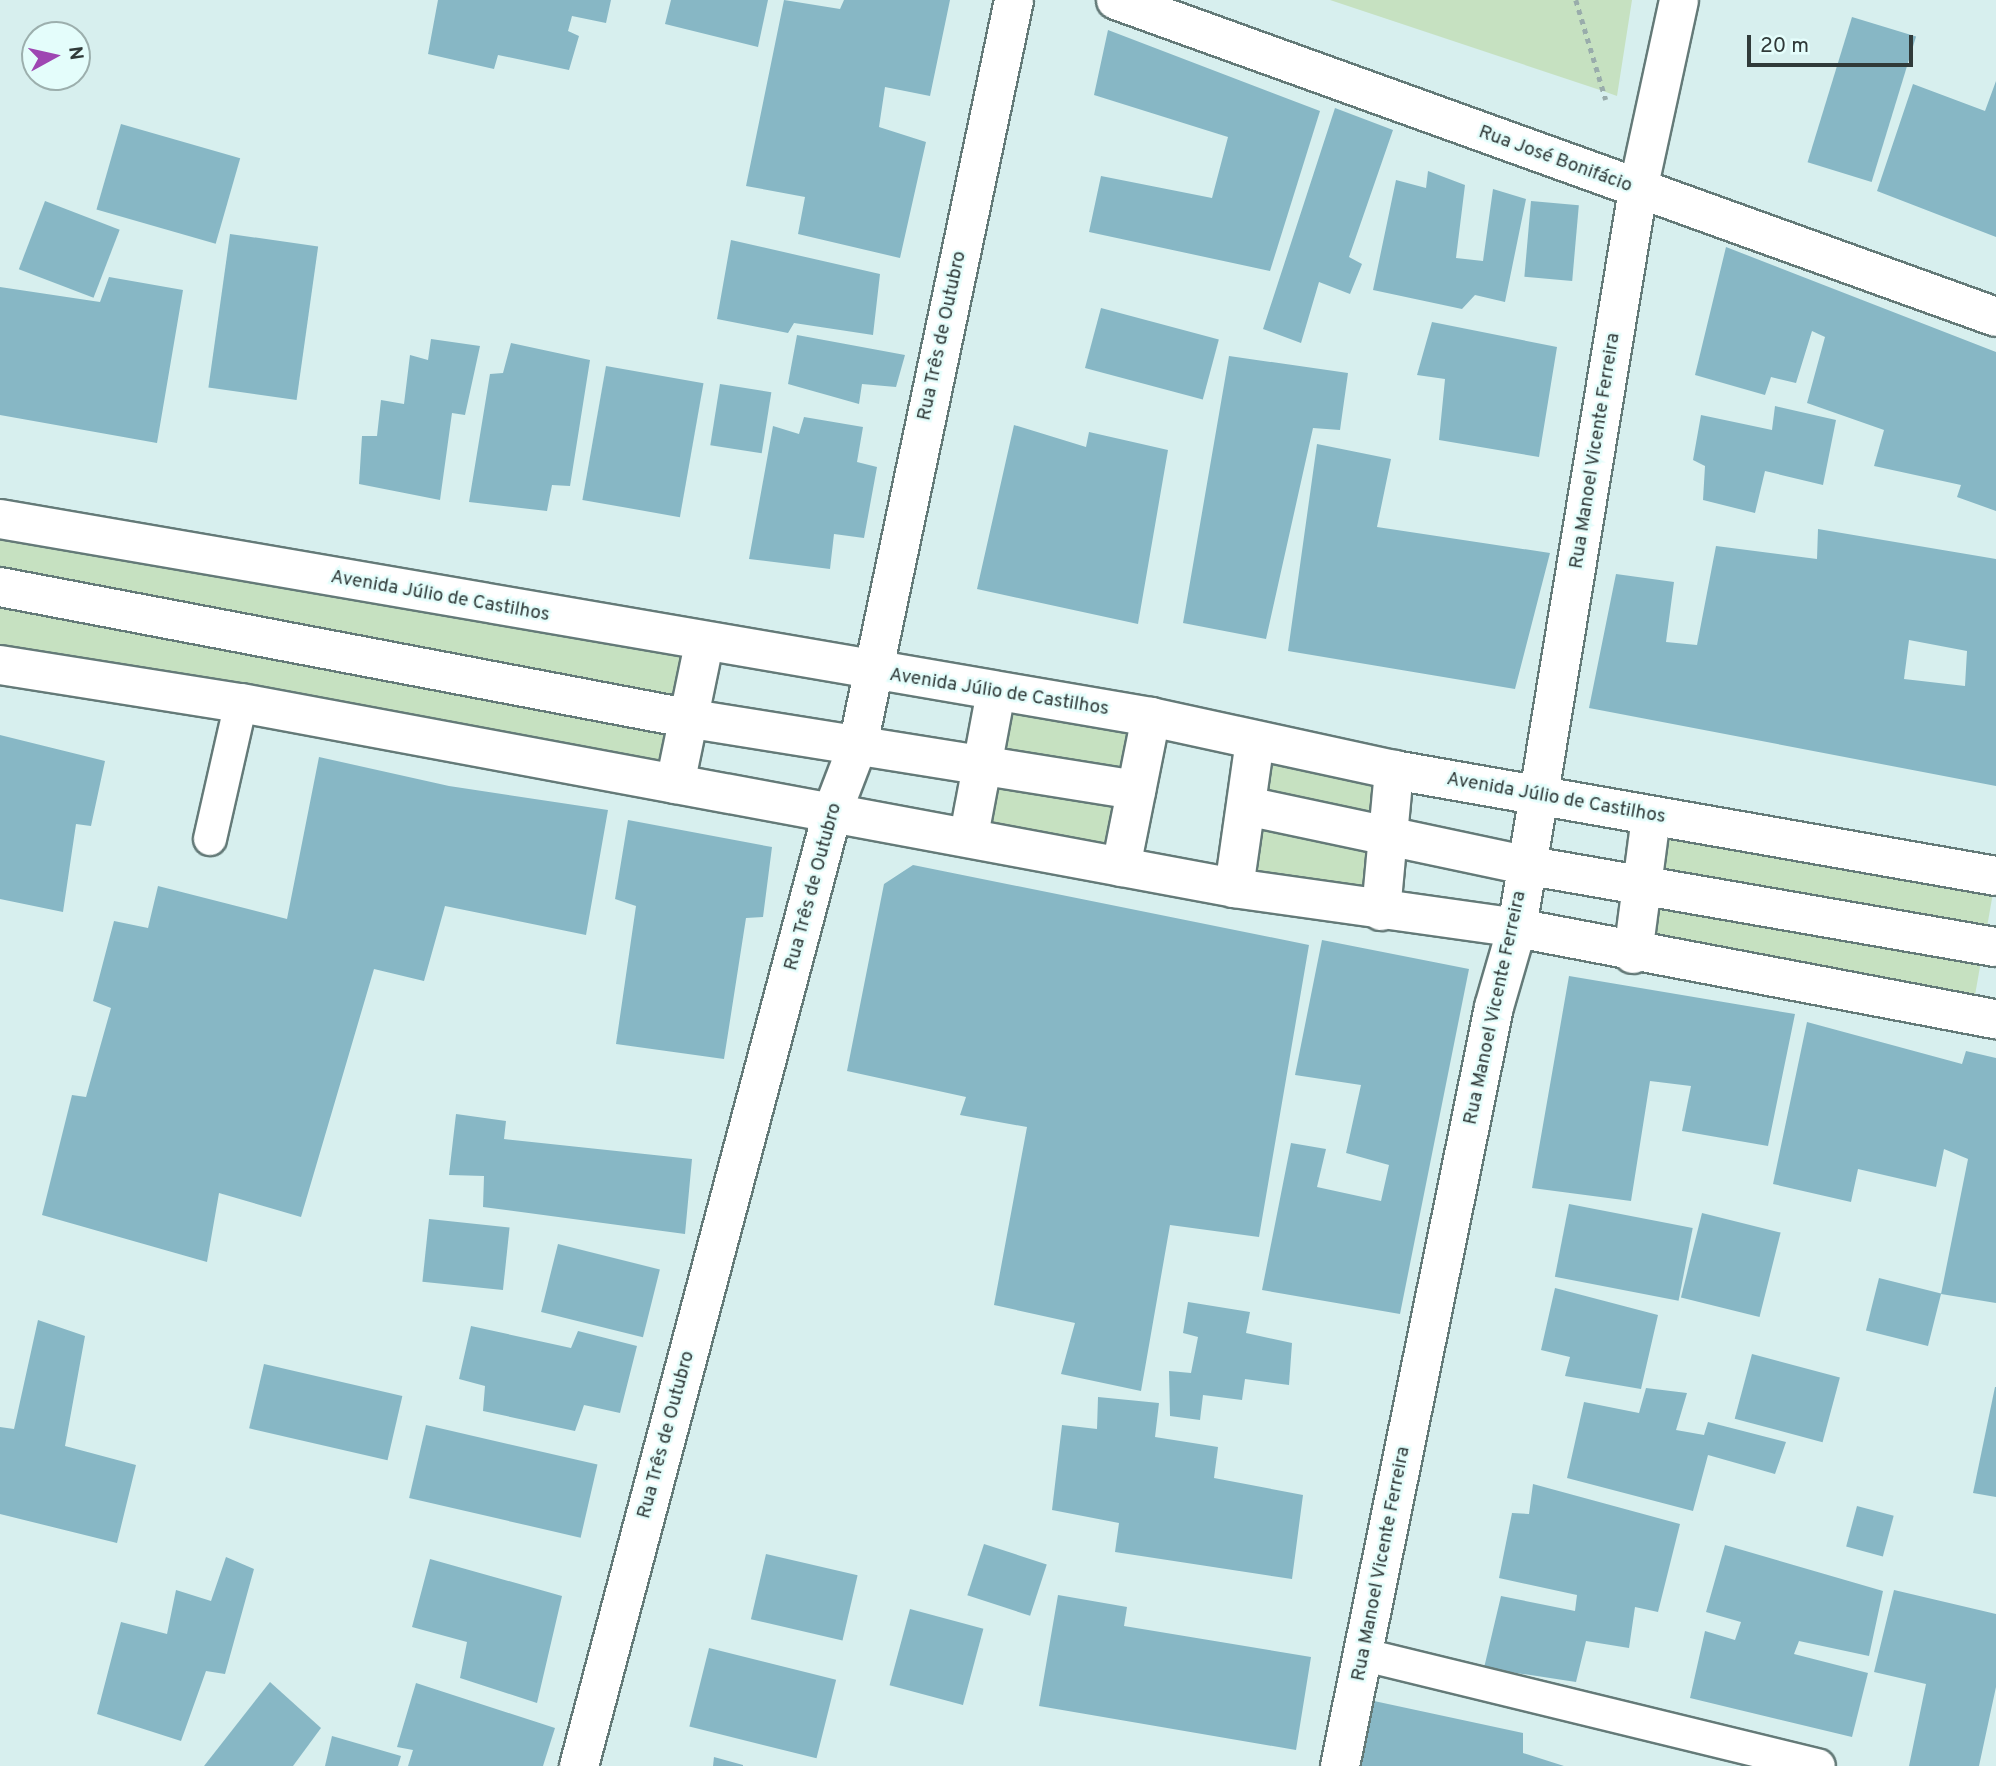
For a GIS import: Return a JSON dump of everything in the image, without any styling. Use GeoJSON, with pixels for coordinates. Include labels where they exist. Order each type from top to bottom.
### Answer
{"type":"FeatureCollection","features":[{"type":"Feature","properties":{"kind":"street","name":"Rua Três de Outubro"},"geometry":{"type":"LineString","coordinates":[[579,1766],[833,810],[858,745],[1014,0]]}},
{"type":"Feature","properties":{"kind":"street","name":"Rua José Bonifácio"},"geometry":{"type":"LineString","coordinates":[[1116,0],[1996,317]]}},
{"type":"Feature","properties":{"kind":"street","name":"Rua Manoel Vicente Ferreira"},"geometry":{"type":"LineString","coordinates":[[1340,1766],[1365,1655],[1494,1007],[1517,928],[1536,794],[1638,190],[1679,0]]}},
{"type":"Feature","properties":{"kind":"street","name":"Avenida Júlio de Castilhos"},"geometry":{"type":"LineString","coordinates":[[0,519],[873,674],[1151,717],[1394,770],[1996,876]]}},
{"type":"Feature","properties":{"kind":"street"},"geometry":{"type":"LineString","coordinates":[[0,587],[686,718],[1136,790]]}},
{"type":"Feature","properties":{"kind":"street"},"geometry":{"type":"LineString","coordinates":[[675,784],[686,718],[704,644]]}},
{"type":"Feature","properties":{"kind":"street"},"geometry":{"type":"LineString","coordinates":[[0,665],[240,702],[675,784],[969,835],[1234,888],[1381,911],[1517,928],[1633,954],[1996,1019]]}},
{"type":"Feature","properties":{"kind":"street"},"geometry":{"type":"LineString","coordinates":[[969,835],[986,766],[996,692]]}},
{"type":"Feature","properties":{"kind":"street"},"geometry":{"type":"LineString","coordinates":[[1121,867],[1151,717]]}},
{"type":"Feature","properties":{"kind":"street"},"geometry":{"type":"LineString","coordinates":[[1234,888],[1255,741]]}},
{"type":"Feature","properties":{"kind":"street"},"geometry":{"type":"LineString","coordinates":[[1381,911],[1394,770]]}},
{"type":"Feature","properties":{"kind":"street"},"geometry":{"type":"LineString","coordinates":[[1247,806],[1390,834],[1525,865],[1996,947]]}},
{"type":"Feature","properties":{"kind":"street"},"geometry":{"type":"LineString","coordinates":[[1633,954],[1646,886],[1651,817]]}},
{"type":"Feature","properties":{"kind":"lane"},"geometry":{"type":"LineString","coordinates":[[210,839],[240,702]]}},
{"type":"Feature","properties":{"kind":"lane"},"geometry":{"type":"LineString","coordinates":[[1365,1655],[1819,1766]]}},
{"type":"Feature","properties":{"kind":"green space"},"geometry":{"type":"Polygon","coordinates":[[[1330,0],[1632,0],[1617,96],[1603,91],[1330,0]]]}},
{"type":"Feature","properties":{"kind":"green space"},"geometry":{"type":"Polygon","coordinates":[[[0,519],[704,643],[679,787],[0,667],[0,519]]]}},
{"type":"Feature","properties":{"kind":"green space"},"geometry":{"type":"Polygon","coordinates":[[[996,692],[1151,717],[1128,861],[973,836],[996,692]]]}},
{"type":"Feature","properties":{"kind":"green space"},"geometry":{"type":"Polygon","coordinates":[[[1255,741],[1394,771],[1363,915],[1224,886],[1255,741]]]}},
{"type":"Feature","properties":{"kind":"green space"},"geometry":{"type":"Polygon","coordinates":[[[1651,817],[1996,878],[1972,1014],[1627,953],[1651,817]]]}},
{"type":"Feature","properties":{"kind":"building"},"geometry":{"type":"Polygon","coordinates":[[[438,0],[611,0],[606,23],[572,16],[568,31],[579,36],[569,70],[498,55],[494,69],[428,54],[438,0]]]}},
{"type":"Feature","properties":{"kind":"building"},"geometry":{"type":"Polygon","coordinates":[[[671,0],[768,0],[758,47],[665,24],[671,0]]]}},
{"type":"Feature","properties":{"kind":"building"},"geometry":{"type":"Polygon","coordinates":[[[784,0],[840,9],[844,0],[950,0],[930,96],[885,87],[879,127],[926,142],[900,258],[798,234],[805,197],[746,186],[784,0]]]}},
{"type":"Feature","properties":{"kind":"building"},"geometry":{"type":"Polygon","coordinates":[[[1852,17],[1916,37],[1872,182],[1808,162],[1852,17]]]}},
{"type":"Feature","properties":{"kind":"building"},"geometry":{"type":"Polygon","coordinates":[[[1108,30],[1320,111],[1270,271],[1089,232],[1101,176],[1212,198],[1228,137],[1094,95],[1108,30]]]}},
{"type":"Feature","properties":{"kind":"building"},"geometry":{"type":"Polygon","coordinates":[[[1996,81],[1996,237],[1877,191],[1913,84],[1985,111],[1996,81]]]}},
{"type":"Feature","properties":{"kind":"building"},"geometry":{"type":"Polygon","coordinates":[[[1335,108],[1393,130],[1349,257],[1362,264],[1350,294],[1319,282],[1301,343],[1263,329],[1335,108]]]}},
{"type":"Feature","properties":{"kind":"building"},"geometry":{"type":"Polygon","coordinates":[[[121,124],[240,158],[216,244],[96,210],[121,124]]]}},
{"type":"Feature","properties":{"kind":"building"},"geometry":{"type":"Polygon","coordinates":[[[1428,171],[1465,185],[1456,258],[1483,261],[1493,189],[1526,199],[1505,302],[1475,295],[1462,309],[1373,290],[1396,180],[1426,188],[1428,171]]]}},
{"type":"Feature","properties":{"kind":"building"},"geometry":{"type":"Polygon","coordinates":[[[45,201],[120,230],[94,298],[19,269],[45,201]]]}},
{"type":"Feature","properties":{"kind":"building"},"geometry":{"type":"Polygon","coordinates":[[[1531,201],[1579,205],[1572,281],[1524,277],[1531,201]]]}},
{"type":"Feature","properties":{"kind":"building"},"geometry":{"type":"Polygon","coordinates":[[[230,234],[318,246],[297,400],[208,387],[230,234]]]}},
{"type":"Feature","properties":{"kind":"building"},"geometry":{"type":"Polygon","coordinates":[[[731,240],[880,274],[873,335],[794,323],[788,333],[717,319],[731,240]]]}},
{"type":"Feature","properties":{"kind":"building"},"geometry":{"type":"Polygon","coordinates":[[[1726,247],[1996,352],[1996,511],[1957,497],[1961,485],[1874,466],[1884,430],[1807,403],[1825,337],[1812,331],[1796,383],[1771,377],[1765,395],[1695,375],[1726,247]]]}},
{"type":"Feature","properties":{"kind":"building"},"geometry":{"type":"Polygon","coordinates":[[[109,277],[183,290],[157,443],[0,415],[0,287],[100,302],[109,277]]]}},
{"type":"Feature","properties":{"kind":"building"},"geometry":{"type":"Polygon","coordinates":[[[1101,308],[1219,340],[1203,399],[1085,368],[1101,308]]]}},
{"type":"Feature","properties":{"kind":"building"},"geometry":{"type":"Polygon","coordinates":[[[1432,322],[1557,347],[1539,457],[1439,440],[1445,379],[1417,375],[1432,322]]]}},
{"type":"Feature","properties":{"kind":"building"},"geometry":{"type":"Polygon","coordinates":[[[797,335],[905,355],[896,387],[862,384],[859,404],[788,384],[797,335]]]}},
{"type":"Feature","properties":{"kind":"building"},"geometry":{"type":"Polygon","coordinates":[[[431,339],[480,346],[465,415],[452,413],[440,500],[359,484],[362,436],[377,436],[381,400],[404,404],[410,355],[428,360],[431,339]]]}},
{"type":"Feature","properties":{"kind":"building"},"geometry":{"type":"Polygon","coordinates":[[[511,343],[590,360],[570,486],[552,485],[547,511],[469,502],[490,374],[503,373],[511,343]]]}},
{"type":"Feature","properties":{"kind":"building"},"geometry":{"type":"Polygon","coordinates":[[[1229,356],[1348,373],[1340,430],[1313,428],[1266,639],[1183,623],[1229,356]]]}},
{"type":"Feature","properties":{"kind":"building"},"geometry":{"type":"Polygon","coordinates":[[[606,366],[703,383],[680,517],[582,500],[606,366]]]}},
{"type":"Feature","properties":{"kind":"building"},"geometry":{"type":"Polygon","coordinates":[[[720,384],[771,392],[762,453],[710,445],[720,384]]]}},
{"type":"Feature","properties":{"kind":"building"},"geometry":{"type":"Polygon","coordinates":[[[1775,406],[1836,420],[1823,485],[1765,471],[1755,513],[1703,500],[1705,466],[1693,460],[1701,415],[1772,430],[1775,406]]]}},
{"type":"Feature","properties":{"kind":"building"},"geometry":{"type":"Polygon","coordinates":[[[804,417],[863,427],[857,462],[877,467],[864,538],[834,534],[830,569],[749,559],[773,426],[799,434],[804,417]]]}},
{"type":"Feature","properties":{"kind":"building"},"geometry":{"type":"Polygon","coordinates":[[[1014,425],[1086,447],[1089,432],[1168,450],[1138,624],[977,589],[1014,425]]]}},
{"type":"Feature","properties":{"kind":"building"},"geometry":{"type":"Polygon","coordinates":[[[1317,444],[1391,459],[1377,527],[1550,553],[1515,689],[1288,651],[1317,444]]]}},
{"type":"Feature","properties":{"kind":"building"},"geometry":{"type":"Polygon","coordinates":[[[1818,529],[1996,559],[1996,786],[1589,708],[1616,574],[1674,582],[1666,642],[1697,645],[1716,546],[1817,559],[1818,529]],[[1909,640],[1904,679],[1965,686],[1967,651],[1909,640]]]}},
{"type":"Feature","properties":{"kind":"building"},"geometry":{"type":"Polygon","coordinates":[[[0,735],[105,761],[91,826],[76,824],[63,912],[0,899],[0,735]]]}},
{"type":"Feature","properties":{"kind":"building"},"geometry":{"type":"Polygon","coordinates":[[[319,757],[449,786],[608,810],[586,935],[445,906],[424,981],[374,969],[301,1217],[219,1193],[207,1262],[42,1215],[72,1095],[86,1097],[111,1008],[93,1001],[114,921],[148,928],[158,886],[287,919],[319,757]]]}},
{"type":"Feature","properties":{"kind":"building"},"geometry":{"type":"Polygon","coordinates":[[[628,820],[772,847],[763,917],[746,918],[724,1059],[616,1044],[636,906],[615,899],[628,820]]]}},
{"type":"Feature","properties":{"kind":"building"},"geometry":{"type":"Polygon","coordinates":[[[913,865],[1309,945],[1259,1237],[1170,1225],[1141,1391],[1061,1374],[1075,1323],[994,1305],[1027,1127],[960,1115],[966,1097],[847,1071],[884,884],[913,865]]]}},
{"type":"Feature","properties":{"kind":"building"},"geometry":{"type":"Polygon","coordinates":[[[1322,940],[1469,969],[1400,1314],[1262,1290],[1291,1143],[1326,1149],[1317,1187],[1381,1201],[1389,1165],[1346,1153],[1361,1085],[1295,1075],[1322,940]]]}},
{"type":"Feature","properties":{"kind":"building"},"geometry":{"type":"Polygon","coordinates":[[[1569,976],[1795,1014],[1768,1146],[1682,1131],[1691,1086],[1650,1081],[1631,1201],[1532,1188],[1569,976]]]}},
{"type":"Feature","properties":{"kind":"building"},"geometry":{"type":"Polygon","coordinates":[[[1807,1022],[1962,1064],[1966,1051],[1996,1058],[1996,1303],[1941,1294],[1968,1159],[1944,1149],[1936,1187],[1858,1169],[1851,1202],[1773,1184],[1807,1022]]]}},
{"type":"Feature","properties":{"kind":"building"},"geometry":{"type":"Polygon","coordinates":[[[456,1114],[506,1121],[504,1139],[692,1159],[685,1234],[483,1207],[484,1176],[449,1175],[456,1114]]]}},
{"type":"Feature","properties":{"kind":"building"},"geometry":{"type":"Polygon","coordinates":[[[1569,1204],[1693,1228],[1679,1301],[1555,1277],[1569,1204]]]}},
{"type":"Feature","properties":{"kind":"building"},"geometry":{"type":"Polygon","coordinates":[[[1702,1213],[1781,1233],[1760,1317],[1681,1297],[1702,1213]]]}},
{"type":"Feature","properties":{"kind":"building"},"geometry":{"type":"Polygon","coordinates":[[[429,1219],[510,1227],[503,1290],[422,1282],[429,1219]]]}},
{"type":"Feature","properties":{"kind":"building"},"geometry":{"type":"Polygon","coordinates":[[[558,1244],[660,1269],[643,1337],[541,1312],[558,1244]]]}},
{"type":"Feature","properties":{"kind":"building"},"geometry":{"type":"Polygon","coordinates":[[[1879,1278],[1941,1293],[1928,1346],[1866,1330],[1879,1278]]]}},
{"type":"Feature","properties":{"kind":"building"},"geometry":{"type":"Polygon","coordinates":[[[1555,1288],[1658,1315],[1641,1389],[1565,1376],[1570,1357],[1541,1350],[1555,1288]]]}},
{"type":"Feature","properties":{"kind":"building"},"geometry":{"type":"Polygon","coordinates":[[[1188,1302],[1250,1312],[1246,1333],[1292,1343],[1289,1385],[1245,1379],[1242,1400],[1203,1395],[1200,1420],[1170,1416],[1169,1371],[1191,1373],[1198,1337],[1183,1333],[1188,1302]]]}},
{"type":"Feature","properties":{"kind":"building"},"geometry":{"type":"Polygon","coordinates":[[[38,1320],[85,1336],[65,1446],[136,1465],[117,1543],[0,1514],[0,1427],[14,1429],[38,1320]]]}},
{"type":"Feature","properties":{"kind":"building"},"geometry":{"type":"Polygon","coordinates":[[[471,1326],[571,1348],[578,1331],[637,1346],[620,1413],[584,1405],[575,1431],[483,1411],[485,1386],[459,1379],[471,1326]]]}},
{"type":"Feature","properties":{"kind":"building"},"geometry":{"type":"Polygon","coordinates":[[[1752,1354],[1840,1378],[1823,1442],[1735,1419],[1752,1354]]]}},
{"type":"Feature","properties":{"kind":"building"},"geometry":{"type":"Polygon","coordinates":[[[264,1364],[402,1396],[388,1460],[249,1428],[264,1364]]]}},
{"type":"Feature","properties":{"kind":"building"},"geometry":{"type":"Polygon","coordinates":[[[1996,1387],[1996,1497],[1973,1493],[1996,1387]]]}},
{"type":"Feature","properties":{"kind":"building"},"geometry":{"type":"Polygon","coordinates":[[[1646,1388],[1687,1393],[1676,1430],[1704,1435],[1708,1422],[1786,1442],[1775,1474],[1708,1455],[1693,1511],[1567,1478],[1584,1402],[1639,1413],[1646,1388]]]}},
{"type":"Feature","properties":{"kind":"building"},"geometry":{"type":"Polygon","coordinates":[[[1098,1397],[1159,1403],[1155,1437],[1218,1447],[1214,1478],[1303,1495],[1292,1579],[1115,1552],[1119,1523],[1052,1510],[1062,1425],[1097,1429],[1098,1397]]]}},
{"type":"Feature","properties":{"kind":"building"},"geometry":{"type":"Polygon","coordinates":[[[426,1425],[597,1465],[581,1538],[409,1498],[426,1425]]]}},
{"type":"Feature","properties":{"kind":"building"},"geometry":{"type":"Polygon","coordinates":[[[1533,1484],[1680,1524],[1658,1612],[1635,1607],[1629,1648],[1586,1641],[1576,1682],[1484,1668],[1501,1596],[1575,1611],[1577,1595],[1499,1578],[1512,1513],[1529,1514],[1533,1484]]]}},
{"type":"Feature","properties":{"kind":"building"},"geometry":{"type":"Polygon","coordinates":[[[1857,1506],[1894,1516],[1883,1556],[1846,1547],[1857,1506]]]}},
{"type":"Feature","properties":{"kind":"building"},"geometry":{"type":"Polygon","coordinates":[[[984,1544],[1047,1564],[1030,1616],[967,1595],[984,1544]]]}},
{"type":"Feature","properties":{"kind":"building"},"geometry":{"type":"Polygon","coordinates":[[[1725,1545],[1883,1591],[1869,1656],[1799,1641],[1794,1654],[1868,1673],[1852,1737],[1690,1698],[1705,1631],[1735,1640],[1741,1622],[1706,1612],[1725,1545]]]}},
{"type":"Feature","properties":{"kind":"building"},"geometry":{"type":"Polygon","coordinates":[[[766,1554],[858,1575],[843,1640],[751,1619],[766,1554]]]}},
{"type":"Feature","properties":{"kind":"building"},"geometry":{"type":"Polygon","coordinates":[[[226,1557],[254,1569],[225,1674],[206,1671],[181,1741],[97,1714],[121,1622],[167,1634],[176,1590],[211,1601],[226,1557]]]}},
{"type":"Feature","properties":{"kind":"building"},"geometry":{"type":"Polygon","coordinates":[[[430,1559],[562,1596],[537,1703],[460,1678],[467,1642],[412,1627],[430,1559]]]}},
{"type":"Feature","properties":{"kind":"building"},"geometry":{"type":"Polygon","coordinates":[[[1894,1590],[1996,1614],[1996,1687],[1979,1766],[1909,1766],[1926,1684],[1874,1672],[1894,1590]]]}},
{"type":"Feature","properties":{"kind":"building"},"geometry":{"type":"Polygon","coordinates":[[[1058,1595],[1127,1607],[1124,1626],[1311,1657],[1296,1750],[1039,1706],[1058,1595]]]}},
{"type":"Feature","properties":{"kind":"building"},"geometry":{"type":"Polygon","coordinates":[[[910,1609],[983,1629],[963,1705],[890,1685],[910,1609]]]}},
{"type":"Feature","properties":{"kind":"building"},"geometry":{"type":"Polygon","coordinates":[[[709,1648],[836,1680],[817,1758],[689,1727],[709,1648]]]}},
{"type":"Feature","properties":{"kind":"building"},"geometry":{"type":"Polygon","coordinates":[[[270,1682],[321,1728],[293,1766],[204,1766],[270,1682]]]}},
{"type":"Feature","properties":{"kind":"building"},"geometry":{"type":"Polygon","coordinates":[[[416,1683],[555,1728],[543,1766],[408,1766],[413,1750],[397,1747],[416,1683]]]}},
{"type":"Feature","properties":{"kind":"building"},"geometry":{"type":"Polygon","coordinates":[[[1374,1701],[1523,1733],[1523,1753],[1564,1766],[1360,1766],[1374,1701]]]}},
{"type":"Feature","properties":{"kind":"building"},"geometry":{"type":"Polygon","coordinates":[[[332,1736],[401,1756],[398,1766],[325,1766],[332,1736]]]}},
{"type":"Feature","properties":{"kind":"building"},"geometry":{"type":"Polygon","coordinates":[[[714,1757],[743,1765],[743,1766],[713,1766],[714,1757]]]}}]}
